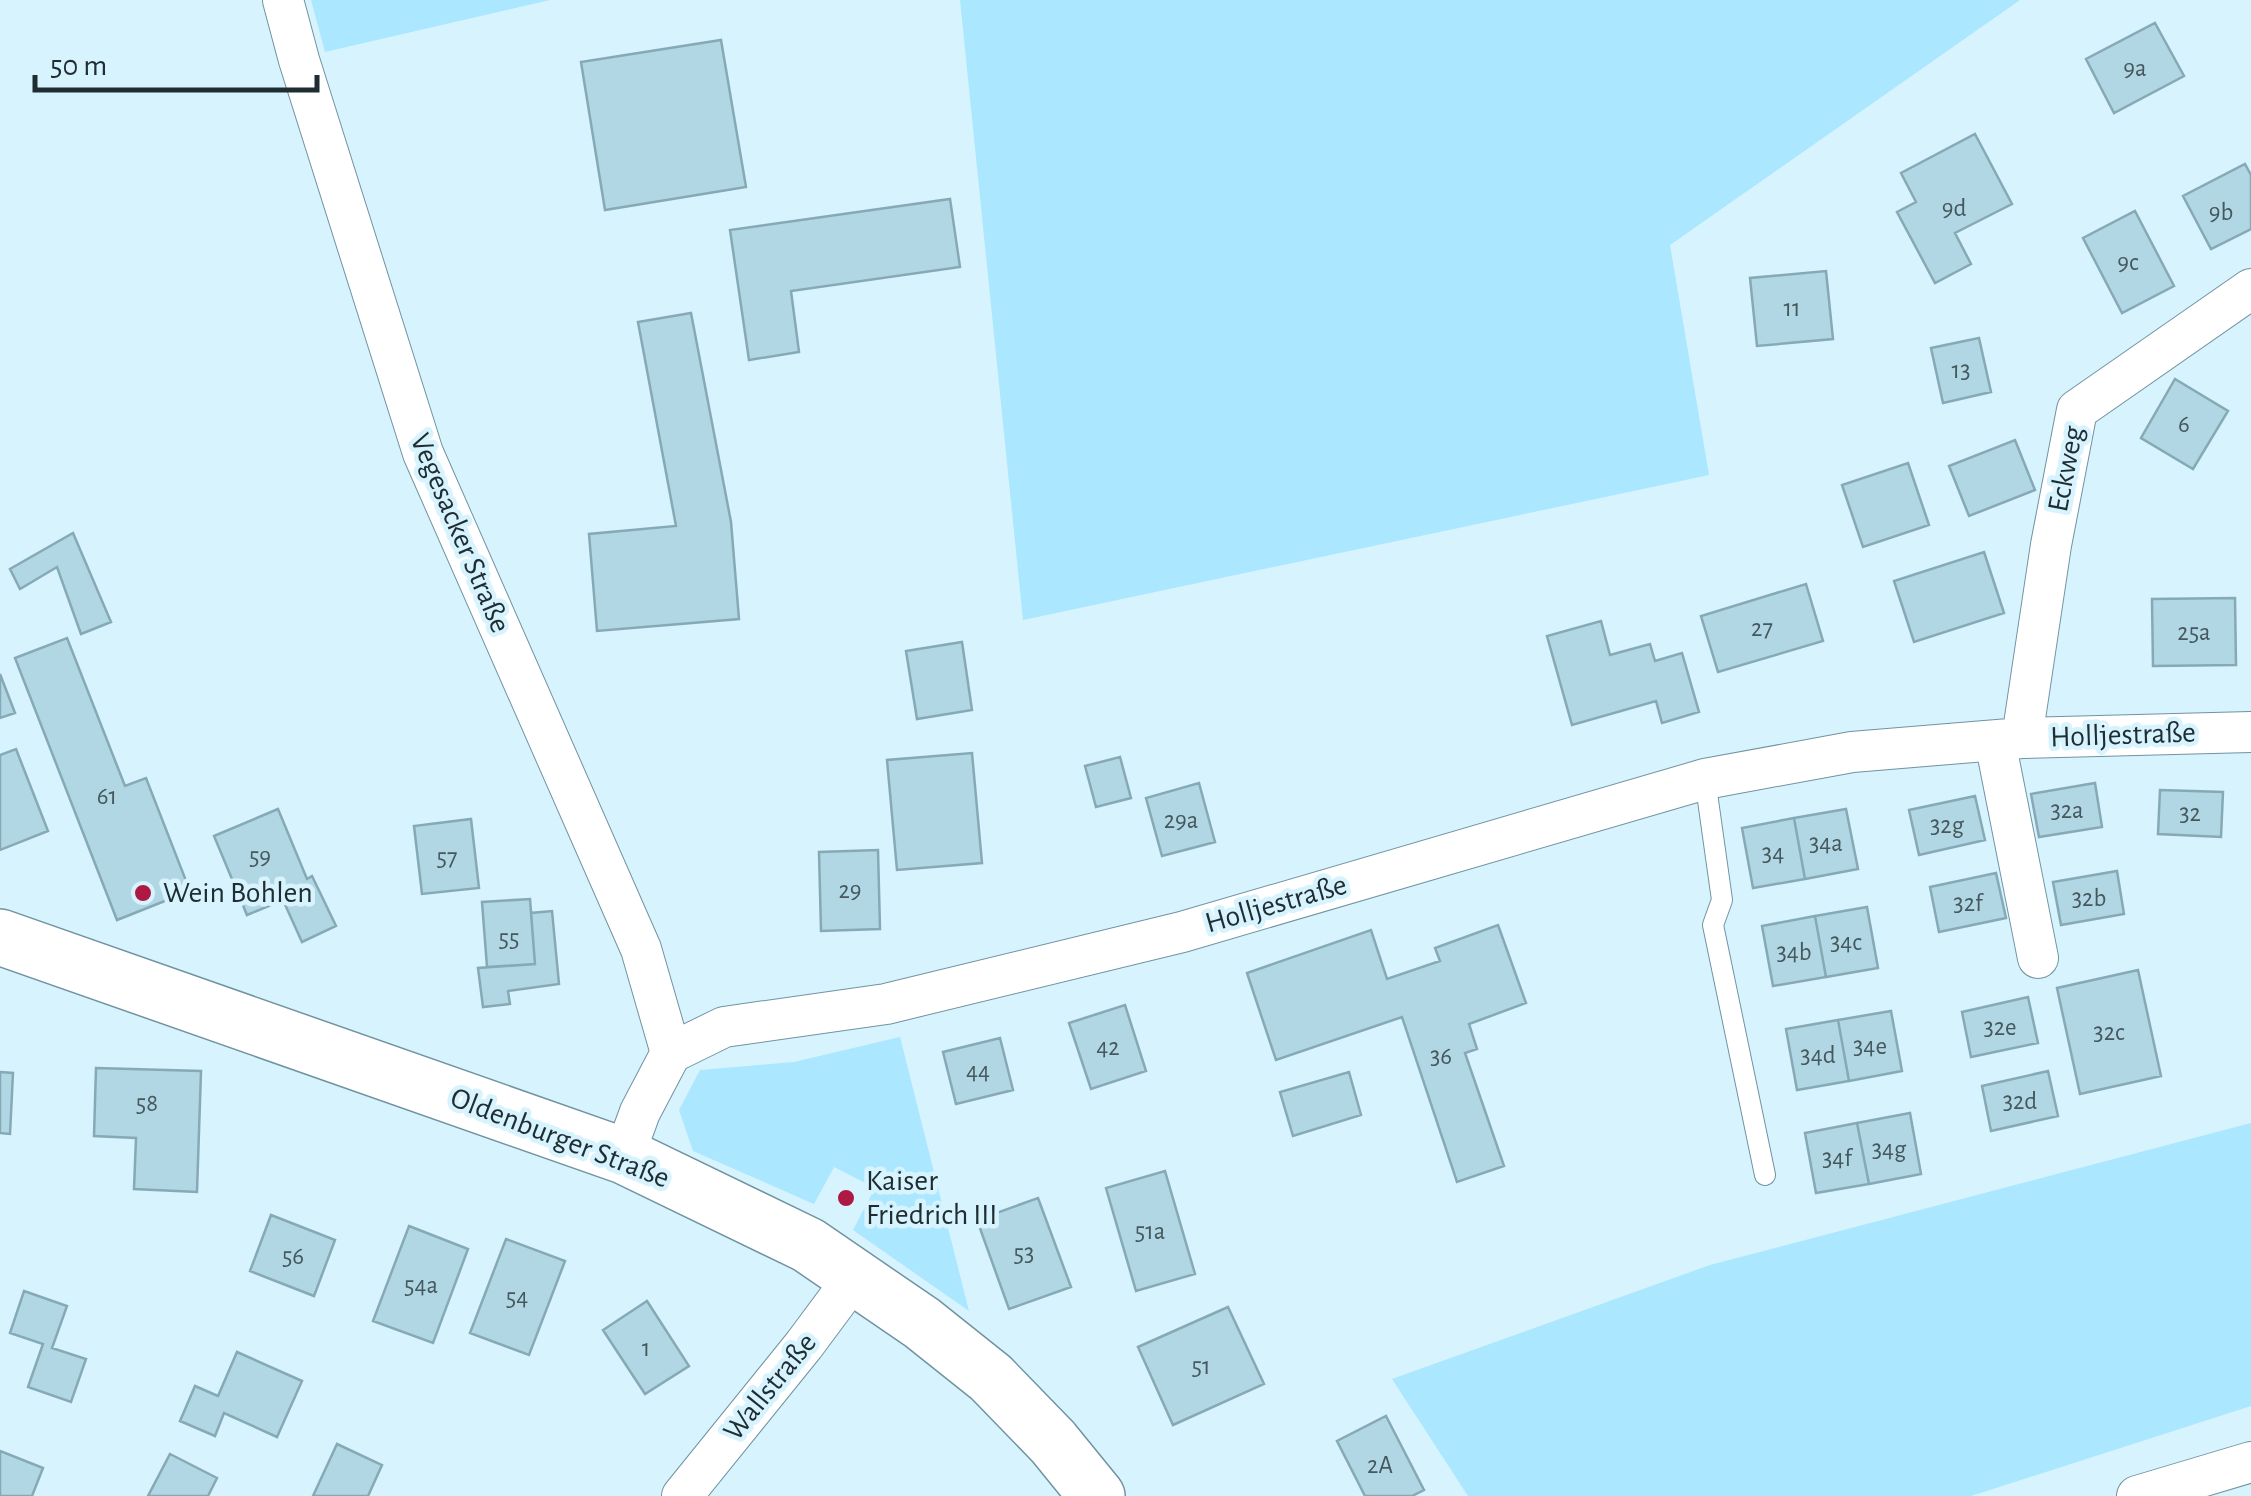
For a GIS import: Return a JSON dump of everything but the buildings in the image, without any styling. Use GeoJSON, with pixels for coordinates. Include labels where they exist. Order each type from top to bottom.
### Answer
{"type":"FeatureCollection","features":[{"type":"Feature","properties":{"kind":"main road","name":"Oldenburger Straße"},"geometry":{"type":"LineString","coordinates":[[0,937],[624,1156],[808,1245],[922,1322],[990,1378],[1053,1442],[1097,1496]]}},
{"type":"Feature","properties":{"kind":"street","name":"Vegesacker Straße"},"geometry":{"type":"LineString","coordinates":[[283,0],[423,453],[641,949],[671,1053]]}},
{"type":"Feature","properties":{"kind":"street","name":"Eckweg"},"geometry":{"type":"LineString","coordinates":[[2008,739],[2078,410],[2251,289]]}},
{"type":"Feature","properties":{"kind":"street","name":"Holljestraße"},"geometry":{"type":"LineString","coordinates":[[671,1053],[724,1026],[886,1004],[1182,932],[1704,779],[1852,752],[2008,739],[2251,732]]}},
{"type":"Feature","properties":{"kind":"street"},"geometry":{"type":"LineString","coordinates":[[2008,739],[2038,958]]}},
{"type":"Feature","properties":{"kind":"street"},"geometry":{"type":"LineString","coordinates":[[624,1156],[640,1112],[671,1053]]}},
{"type":"Feature","properties":{"kind":"street","name":"Wallstraße"},"geometry":{"type":"LineString","coordinates":[[682,1496],[856,1276]]}},
{"type":"Feature","properties":{"kind":"street"},"geometry":{"type":"LineString","coordinates":[[2136,1496],[2251,1462]]}},
{"type":"Feature","properties":{"kind":"lane"},"geometry":{"type":"LineString","coordinates":[[1704,779],[1722,900],[1713,925],[1766,1176]]}},
{"type":"Feature","properties":{"kind":"shaded area"},"geometry":{"type":"Polygon","coordinates":[[[311,0],[550,0],[325,52],[311,0]]]}},
{"type":"Feature","properties":{"kind":"shaded area"},"geometry":{"type":"Polygon","coordinates":[[[960,0],[2020,0],[1670,245],[1709,475],[1023,620],[960,0]]]}},
{"type":"Feature","properties":{"kind":"shaded area"},"geometry":{"type":"Polygon","coordinates":[[[900,1037],[969,1311],[853,1230],[875,1188],[834,1167],[814,1204],[693,1151],[679,1110],[700,1070],[794,1062],[900,1037]]]}},
{"type":"Feature","properties":{"kind":"shaded area"},"geometry":{"type":"Polygon","coordinates":[[[2251,1123],[2251,1406],[1971,1496],[1468,1496],[1392,1379],[1710,1265],[2251,1123]]]}},
{"type":"Feature","properties":{"kind":"place","name":"Wein Bohlen"},"geometry":{"type":"Point","coordinates":[143,893]}},
{"type":"Feature","properties":{"kind":"place","name":"Kaiser Friedrich III"},"geometry":{"type":"Point","coordinates":[846,1198]}}]}
